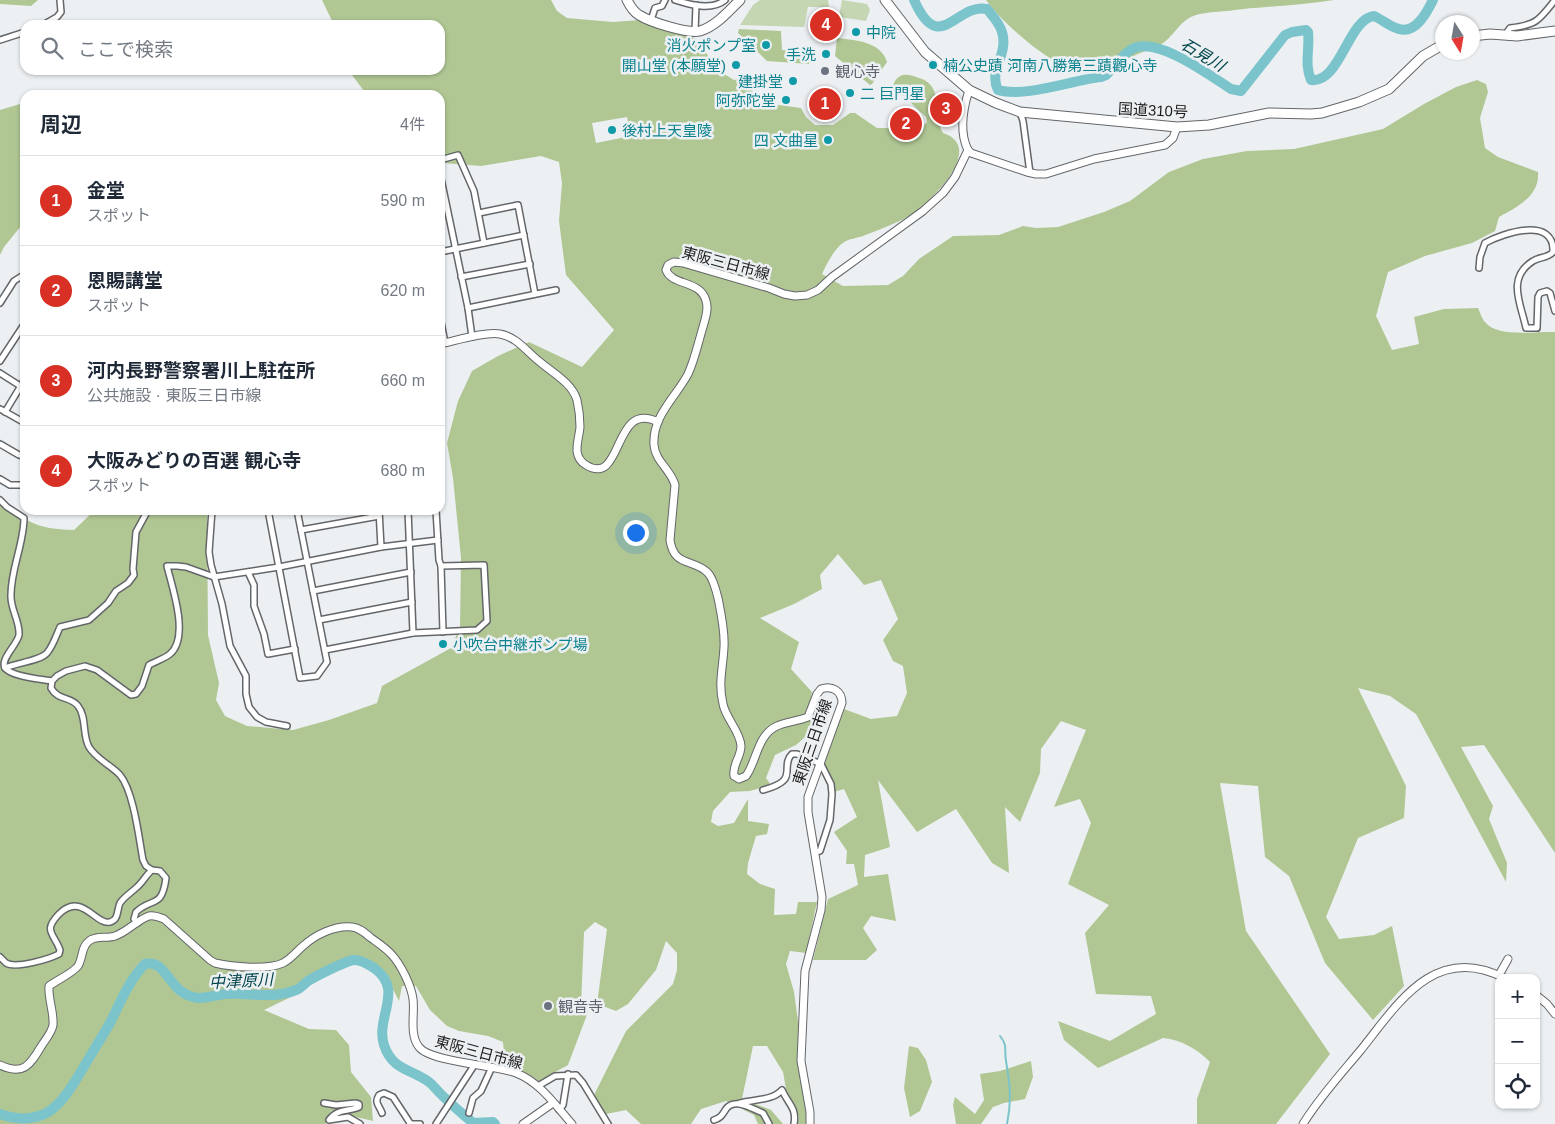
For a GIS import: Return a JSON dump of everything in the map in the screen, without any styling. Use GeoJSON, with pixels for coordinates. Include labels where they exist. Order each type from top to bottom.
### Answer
{"type":"FeatureCollection","features":[{"type":"Feature","properties":{"kind":"highway"},"geometry":{"type":"LineString","coordinates":[[627,0],[640,16],[695,32],[707,28],[722,18],[740,0]]}},
{"type":"Feature","properties":{"kind":"highway","name":"国道310号"},"geometry":{"type":"LineString","coordinates":[[886,0],[925,52],[969,90],[996,103],[1020,112],[1177,127],[1209,125],[1269,113],[1322,113],[1359,102],[1389,89],[1423,56],[1435,49]]}},
{"type":"Feature","properties":{"kind":"highway"},"geometry":{"type":"LineString","coordinates":[[1480,36],[1517,36],[1555,31]]}},
{"type":"Feature","properties":{"kind":"main road"},"geometry":{"type":"LineString","coordinates":[[969,90],[964,104],[963,130],[968,150],[971,153],[1030,173],[1046,174],[1088,161],[1165,145],[1173,138],[1177,127]]}},
{"type":"Feature","properties":{"kind":"main road","name":"東阪三日市線"},"geometry":{"type":"LineString","coordinates":[[810,1124],[810,1112],[801,1061],[805,965],[821,910],[822,897],[808,812],[808,797],[842,703],[842,698],[838,691],[829,687],[821,689],[817,694],[808,717],[778,725],[771,729],[759,747],[746,776],[739,779],[734,776],[733,769],[741,746],[739,738],[724,710],[721,695],[720,677],[724,647],[718,598],[709,573],[682,561],[672,547],[670,540],[675,485],[655,450],[654,436],[663,410],[688,375],[707,307],[704,294],[697,288],[671,278],[666,270],[668,265],[674,262],[683,263],[784,294],[795,296],[807,295],[818,290],[832,277],[943,193],[956,177],[968,150]]}},
{"type":"Feature","properties":{"kind":"main road"},"geometry":{"type":"LineString","coordinates":[[445,343],[498,334],[512,338],[566,383],[575,394],[578,406],[580,428],[577,453],[581,461],[590,467],[598,468],[608,464],[613,458],[623,431],[631,423],[646,418],[658,422]]}},
{"type":"Feature","properties":{"kind":"main road","name":"東阪三日市線"},"geometry":{"type":"LineString","coordinates":[[0,1065],[10,1070],[18,1070],[31,1063],[52,1031],[53,1022],[49,998],[50,986],[78,966],[84,946],[96,938],[112,937],[123,933],[147,917],[158,916],[164,919],[210,960],[216,963],[260,967],[282,963],[323,932],[350,927],[358,929],[391,954],[407,981],[413,1001],[414,1034],[420,1049],[438,1058],[492,1067],[517,1074],[538,1086],[572,1124]]}},
{"type":"Feature","properties":{"kind":"main road"},"geometry":{"type":"LineString","coordinates":[[1503,974],[1508,959]]}},
{"type":"Feature","properties":{"kind":"main road"},"geometry":{"type":"LineString","coordinates":[[1303,1124],[1318,1102],[1412,988],[1443,971],[1462,968],[1481,969],[1495,974]]}},
{"type":"Feature","properties":{"kind":"main road"},"geometry":{"type":"LineString","coordinates":[[1540,998],[1555,1014]]}},
{"type":"Feature","properties":{"kind":"main road"},"geometry":{"type":"LineString","coordinates":[[523,1124],[554,1103]]}},
{"type":"Feature","properties":{"kind":"street"},"geometry":{"type":"LineString","coordinates":[[52,20],[58,17],[61,12],[60,0]]}},
{"type":"Feature","properties":{"kind":"street"},"geometry":{"type":"LineString","coordinates":[[651,20],[654,8],[662,6],[665,0]]}},
{"type":"Feature","properties":{"kind":"street"},"geometry":{"type":"LineString","coordinates":[[675,0],[709,6],[719,4],[725,0]]}},
{"type":"Feature","properties":{"kind":"street"},"geometry":{"type":"LineString","coordinates":[[1505,35],[1510,28],[1529,26],[1540,18],[1555,0]]}},
{"type":"Feature","properties":{"kind":"street"},"geometry":{"type":"LineString","coordinates":[[695,32],[696,5]]}},
{"type":"Feature","properties":{"kind":"street"},"geometry":{"type":"LineString","coordinates":[[0,40],[20,34]]}},
{"type":"Feature","properties":{"kind":"street"},"geometry":{"type":"LineString","coordinates":[[1020,112],[1024,121],[1030,173]]}},
{"type":"Feature","properties":{"kind":"street"},"geometry":{"type":"LineString","coordinates":[[445,159],[458,155],[474,191],[484,243]]}},
{"type":"Feature","properties":{"kind":"street"},"geometry":{"type":"LineString","coordinates":[[445,199],[468,308],[472,337]]}},
{"type":"Feature","properties":{"kind":"street"},"geometry":{"type":"LineString","coordinates":[[479,213],[518,205],[535,294]]}},
{"type":"Feature","properties":{"kind":"street"},"geometry":{"type":"LineString","coordinates":[[1479,268],[1480,257],[1485,243],[1496,236],[1524,229],[1548,234],[1552,238],[1554,252],[1550,256],[1542,257],[1526,266],[1518,280],[1516,289],[1526,328],[1537,328],[1538,297],[1540,293],[1547,290],[1550,293],[1555,312]]}},
{"type":"Feature","properties":{"kind":"street"},"geometry":{"type":"LineString","coordinates":[[445,251],[524,235]]}},
{"type":"Feature","properties":{"kind":"street"},"geometry":{"type":"LineString","coordinates":[[461,277],[530,264]]}},
{"type":"Feature","properties":{"kind":"street"},"geometry":{"type":"LineString","coordinates":[[0,302],[14,282],[20,278]]}},
{"type":"Feature","properties":{"kind":"street"},"geometry":{"type":"LineString","coordinates":[[468,308],[556,290]]}},
{"type":"Feature","properties":{"kind":"street"},"geometry":{"type":"LineString","coordinates":[[0,361],[20,331]]}},
{"type":"Feature","properties":{"kind":"street"},"geometry":{"type":"LineString","coordinates":[[0,374],[20,386]]}},
{"type":"Feature","properties":{"kind":"street"},"geometry":{"type":"LineString","coordinates":[[20,391],[2,411],[20,420]]}},
{"type":"Feature","properties":{"kind":"street"},"geometry":{"type":"LineString","coordinates":[[0,444],[20,455]]}},
{"type":"Feature","properties":{"kind":"street"},"geometry":{"type":"LineString","coordinates":[[0,479],[10,485],[20,485]]}},
{"type":"Feature","properties":{"kind":"street"},"geometry":{"type":"LineString","coordinates":[[0,500],[24,518],[10,596],[19,635],[16,644],[4,659],[5,668],[11,673],[52,681]]}},
{"type":"Feature","properties":{"kind":"street"},"geometry":{"type":"LineString","coordinates":[[5,668],[39,658],[46,654],[60,627],[89,620],[108,603],[116,591],[128,583],[134,575],[136,532],[145,515]]}},
{"type":"Feature","properties":{"kind":"street"},"geometry":{"type":"LineString","coordinates":[[212,515],[209,552],[230,646],[246,676],[246,694],[249,708],[257,717],[266,722],[287,726]]}},
{"type":"Feature","properties":{"kind":"street"},"geometry":{"type":"LineString","coordinates":[[269,515],[300,678],[317,676],[327,662],[298,515]]}},
{"type":"Feature","properties":{"kind":"street"},"geometry":{"type":"LineString","coordinates":[[301,530],[370,515]]}},
{"type":"Feature","properties":{"kind":"street"},"geometry":{"type":"LineString","coordinates":[[379,515],[381,547]]}},
{"type":"Feature","properties":{"kind":"street"},"geometry":{"type":"LineString","coordinates":[[408,515],[413,633]]}},
{"type":"Feature","properties":{"kind":"street"},"geometry":{"type":"LineString","coordinates":[[436,515],[441,566],[443,632]]}},
{"type":"Feature","properties":{"kind":"street"},"geometry":{"type":"LineString","coordinates":[[138,923],[134,919],[136,912],[142,907],[156,902],[161,897],[166,878],[160,871],[152,870],[146,866],[132,806],[120,776],[92,752],[88,745],[80,708],[74,702],[54,694],[51,688],[52,681],[66,671],[85,666],[97,670],[131,695],[136,694],[142,686],[149,665],[172,653],[177,644],[178,613],[175,591],[167,566],[186,567],[214,576],[279,567],[409,542],[438,540]]}},
{"type":"Feature","properties":{"kind":"street"},"geometry":{"type":"LineString","coordinates":[[325,650],[413,633],[477,630],[487,621],[484,565],[441,566]]}},
{"type":"Feature","properties":{"kind":"street"},"geometry":{"type":"LineString","coordinates":[[248,572],[254,585],[254,606],[264,634],[268,654],[295,649]]}},
{"type":"Feature","properties":{"kind":"street"},"geometry":{"type":"LineString","coordinates":[[313,591],[410,572]]}},
{"type":"Feature","properties":{"kind":"street"},"geometry":{"type":"LineString","coordinates":[[318,620],[412,602]]}},
{"type":"Feature","properties":{"kind":"street"},"geometry":{"type":"LineString","coordinates":[[764,790],[785,781],[787,762],[792,754],[797,754],[821,764],[831,784],[830,820],[820,851],[815,852]]}},
{"type":"Feature","properties":{"kind":"street"},"geometry":{"type":"LineString","coordinates":[[0,957],[6,963],[18,965],[52,958],[59,954],[60,950],[56,939],[51,934],[50,926],[62,911],[71,907],[85,908],[102,921],[112,922],[117,914],[120,903],[152,870]]}},
{"type":"Feature","properties":{"kind":"street"},"geometry":{"type":"LineString","coordinates":[[436,1124],[475,1064]]}},
{"type":"Feature","properties":{"kind":"street"},"geometry":{"type":"LineString","coordinates":[[468,1114],[473,1098],[479,1094],[484,1086],[492,1067]]}},
{"type":"Feature","properties":{"kind":"street"},"geometry":{"type":"LineString","coordinates":[[559,1110],[564,1105],[568,1074]]}},
{"type":"Feature","properties":{"kind":"street"},"geometry":{"type":"LineString","coordinates":[[538,1086],[555,1076],[576,1075],[608,1124]]}},
{"type":"Feature","properties":{"kind":"street"},"geometry":{"type":"LineString","coordinates":[[484,1086],[484,1096]]}},
{"type":"Feature","properties":{"kind":"street"},"geometry":{"type":"LineString","coordinates":[[740,1104],[748,1100],[774,1096],[782,1090],[795,1113],[794,1124]]}},
{"type":"Feature","properties":{"kind":"street"},"geometry":{"type":"LineString","coordinates":[[382,1113],[376,1101],[379,1094],[384,1093],[393,1097],[410,1124],[420,1124]]}},
{"type":"Feature","properties":{"kind":"street"},"geometry":{"type":"LineString","coordinates":[[324,1103],[336,1105],[359,1104],[359,1107],[355,1109],[342,1110],[329,1120],[348,1117],[360,1124]]}},
{"type":"Feature","properties":{"kind":"street"},"geometry":{"type":"LineString","coordinates":[[714,1120],[720,1118],[728,1107],[733,1104],[740,1104],[764,1113],[769,1124]]}},
{"type":"Feature","properties":{"kind":"green space"},"geometry":{"type":"Polygon","coordinates":[[[0,0],[38,0],[31,6],[0,4],[0,0]]]}},
{"type":"Feature","properties":{"kind":"green space"},"geometry":{"type":"Polygon","coordinates":[[[322,0],[551,0],[557,11],[567,18],[613,22],[640,20],[688,34],[702,43],[713,67],[734,80],[752,77],[752,97],[755,105],[771,107],[779,105],[801,108],[806,117],[815,125],[833,125],[850,113],[855,113],[877,128],[890,128],[907,141],[927,122],[926,117],[893,86],[895,81],[901,76],[913,76],[927,82],[932,87],[937,101],[938,118],[943,133],[955,140],[959,150],[957,162],[941,188],[918,210],[892,224],[846,241],[837,248],[822,274],[843,286],[888,285],[903,276],[919,259],[953,236],[999,235],[1023,226],[1036,228],[1058,227],[1104,212],[1130,201],[1169,172],[1203,159],[1247,151],[1294,149],[1383,129],[1456,87],[1477,80],[1486,84],[1488,92],[1480,118],[1485,148],[1498,157],[1538,172],[1535,188],[1520,205],[1499,217],[1495,231],[1472,243],[1425,256],[1388,272],[1376,316],[1392,350],[1419,344],[1414,317],[1444,309],[1478,308],[1485,322],[1498,330],[1518,333],[1555,332],[1555,853],[1484,745],[1461,747],[1493,806],[1489,819],[1507,863],[1506,882],[1416,714],[1390,696],[1358,688],[1406,786],[1404,818],[1358,838],[1326,917],[1339,939],[1374,935],[1392,926],[1404,986],[1373,1020],[1325,963],[1289,876],[1265,857],[1258,786],[1220,783],[1246,931],[1330,1054],[1276,1124],[1197,1124],[1197,1099],[1210,1062],[1200,1053],[1183,1043],[1163,1038],[1098,1068],[1064,1040],[1058,1021],[1110,1041],[1156,1014],[1151,996],[1096,994],[1085,933],[1109,905],[1068,884],[1091,823],[1080,799],[1054,807],[1086,730],[1061,721],[1041,749],[1040,773],[1020,822],[1005,807],[1009,873],[992,863],[956,809],[917,832],[878,780],[890,847],[865,855],[864,877],[888,874],[896,921],[871,916],[863,928],[877,950],[866,960],[813,960],[828,899],[858,885],[854,864],[846,864],[847,851],[834,832],[857,817],[844,789],[834,792],[833,782],[824,764],[844,709],[871,719],[897,716],[907,693],[903,666],[893,661],[883,640],[898,619],[881,580],[864,585],[838,554],[820,575],[822,589],[794,604],[760,618],[799,642],[791,669],[812,692],[807,718],[823,704],[827,718],[796,745],[775,755],[766,778],[771,785],[750,791],[730,792],[713,811],[711,822],[718,826],[734,823],[748,799],[748,821],[769,824],[767,834],[756,836],[748,863],[747,874],[760,884],[775,889],[774,915],[796,914],[798,902],[817,902],[806,953],[790,951],[786,964],[794,992],[799,1028],[798,1061],[808,1119],[806,1124],[798,1124],[799,1116],[787,1095],[783,1072],[767,1046],[753,1046],[742,1099],[771,1110],[783,1124],[758,1124],[754,1115],[726,1101],[701,1109],[691,1124],[641,1124],[626,1110],[606,1114],[594,1095],[626,1031],[673,984],[677,970],[677,953],[666,941],[656,970],[628,1004],[616,1011],[597,1004],[607,929],[595,922],[584,932],[581,1007],[588,1012],[568,1065],[537,1082],[505,1066],[503,1042],[488,1036],[459,1031],[447,1026],[430,1010],[416,986],[402,986],[399,1001],[383,970],[364,959],[351,958],[324,971],[291,997],[264,1010],[309,1029],[336,1030],[349,1045],[351,1072],[371,1097],[373,1121],[331,1111],[326,1124],[0,1124],[0,498],[17,513],[33,523],[51,528],[74,530],[90,515],[207,515],[208,635],[219,683],[216,700],[225,716],[247,726],[293,730],[377,703],[382,686],[451,648],[460,627],[461,558],[453,478],[447,443],[458,401],[472,371],[498,356],[529,342],[582,367],[614,330],[566,275],[559,221],[562,183],[559,162],[541,156],[481,166],[445,163],[445,90],[363,90],[352,75],[445,75],[445,20],[332,20],[322,0]],[[627,117],[592,123],[596,143],[631,136],[627,117]]]}},
{"type":"Feature","properties":{"kind":"green space"},"geometry":{"type":"Polygon","coordinates":[[[760,0],[828,0],[829,7],[808,7],[804,27],[740,25],[753,5],[760,0]]]}},
{"type":"Feature","properties":{"kind":"green space"},"geometry":{"type":"Polygon","coordinates":[[[842,0],[867,4],[870,10],[866,21],[839,17],[842,0]]]}},
{"type":"Feature","properties":{"kind":"green space"},"geometry":{"type":"Polygon","coordinates":[[[986,0],[1334,0],[1195,15],[1187,19],[1160,45],[1108,65],[1081,72],[1070,69],[1043,54],[1016,32],[986,0]]]}},
{"type":"Feature","properties":{"kind":"green space"},"geometry":{"type":"Polygon","coordinates":[[[739,29],[781,31],[782,50],[796,51],[800,55],[809,57],[809,64],[767,61],[738,33],[739,29]]]}},
{"type":"Feature","properties":{"kind":"green space"},"geometry":{"type":"Polygon","coordinates":[[[837,38],[866,43],[884,55],[887,62],[872,84],[870,85],[835,56],[837,38]]]}},
{"type":"Feature","properties":{"kind":"green space"},"geometry":{"type":"Polygon","coordinates":[[[20,104],[20,227],[0,255],[0,110],[20,104]]]}},
{"type":"Feature","properties":{"kind":"green space"},"geometry":{"type":"Polygon","coordinates":[[[909,1046],[918,1048],[926,1060],[932,1082],[920,1111],[910,1117],[904,1088],[909,1046]]]}},
{"type":"Feature","properties":{"kind":"green space"},"geometry":{"type":"Polygon","coordinates":[[[1031,1061],[1033,1077],[1025,1099],[993,1107],[981,1124],[956,1124],[953,1105],[955,1097],[975,1114],[984,1100],[980,1074],[1000,1071],[1031,1061]]]}},
{"type":"Feature","properties":{"kind":"waterway","name":"石見川"},"geometry":{"type":"LineString","coordinates":[[914,0],[923,17],[932,25],[940,26],[949,24],[976,9],[987,9],[1000,26],[1003,40],[1003,48],[995,76],[996,83],[998,90],[1009,92],[1035,90],[1101,77],[1106,75],[1130,50],[1145,46],[1170,53],[1197,67],[1231,89],[1241,91],[1285,35],[1306,30],[1308,32],[1309,74],[1311,80],[1321,79],[1337,62],[1357,28],[1365,20],[1374,16],[1396,28],[1405,30],[1420,21],[1433,0]]}},
{"type":"Feature","properties":{"kind":"waterway","name":"中津原川"},"geometry":{"type":"LineString","coordinates":[[0,1114],[21,1118],[37,1117],[48,1112],[60,1102],[74,1083],[103,1035],[130,984],[145,964],[153,964],[159,967],[180,991],[188,995],[205,998],[225,994],[278,995],[287,993],[298,989],[330,969],[356,960],[374,968],[383,976],[387,985],[388,995],[382,1035],[387,1053],[392,1060],[429,1082],[473,1123],[493,1122],[495,1124]]}},
{"type":"Feature","properties":{"kind":"waterway"},"geometry":{"type":"LineString","coordinates":[[1000,1036],[1005,1045],[1009,1085],[1010,1107],[1007,1124]]}},
{"type":"Feature","properties":{"kind":"place","name":"大阪みどりの百選 観心寺"},"geometry":{"type":"Point","coordinates":[826,25]}},
{"type":"Feature","properties":{"kind":"place","name":"中院"},"geometry":{"type":"Point","coordinates":[856,32]}},
{"type":"Feature","properties":{"kind":"place","name":"消火ポンプ室"},"geometry":{"type":"Point","coordinates":[766,45]}},
{"type":"Feature","properties":{"kind":"place","name":"手洗"},"geometry":{"type":"Point","coordinates":[826,54]}},
{"type":"Feature","properties":{"kind":"place","name":"開山堂 (本願堂)"},"geometry":{"type":"Point","coordinates":[736,65]}},
{"type":"Feature","properties":{"kind":"place","name":"楠公史蹟 河南八勝第三蹟觀心寺"},"geometry":{"type":"Point","coordinates":[933,65]}},
{"type":"Feature","properties":{"kind":"place","name":"観心寺"},"geometry":{"type":"Point","coordinates":[825,71]}},
{"type":"Feature","properties":{"kind":"place","name":"建掛堂"},"geometry":{"type":"Point","coordinates":[793,81]}},
{"type":"Feature","properties":{"kind":"place","name":"二 巨門星"},"geometry":{"type":"Point","coordinates":[850,93]}},
{"type":"Feature","properties":{"kind":"place","name":"阿弥陀堂"},"geometry":{"type":"Point","coordinates":[786,100]}},
{"type":"Feature","properties":{"kind":"place","name":"金堂"},"geometry":{"type":"Point","coordinates":[825,104]}},
{"type":"Feature","properties":{"kind":"place","name":"河内長野警察署川上駐在所"},"geometry":{"type":"Point","coordinates":[946,109]}},
{"type":"Feature","properties":{"kind":"place","name":"恩賜講堂"},"geometry":{"type":"Point","coordinates":[906,124]}},
{"type":"Feature","properties":{"kind":"place","name":"後村上天皇陵"},"geometry":{"type":"Point","coordinates":[612,130]}},
{"type":"Feature","properties":{"kind":"place","name":"四 文曲星"},"geometry":{"type":"Point","coordinates":[828,140]}},
{"type":"Feature","properties":{"kind":"place","name":"小吹台中継ポンプ場"},"geometry":{"type":"Point","coordinates":[443,644]}},
{"type":"Feature","properties":{"kind":"place","name":"観音寺"},"geometry":{"type":"Point","coordinates":[548,1006]}}]}
